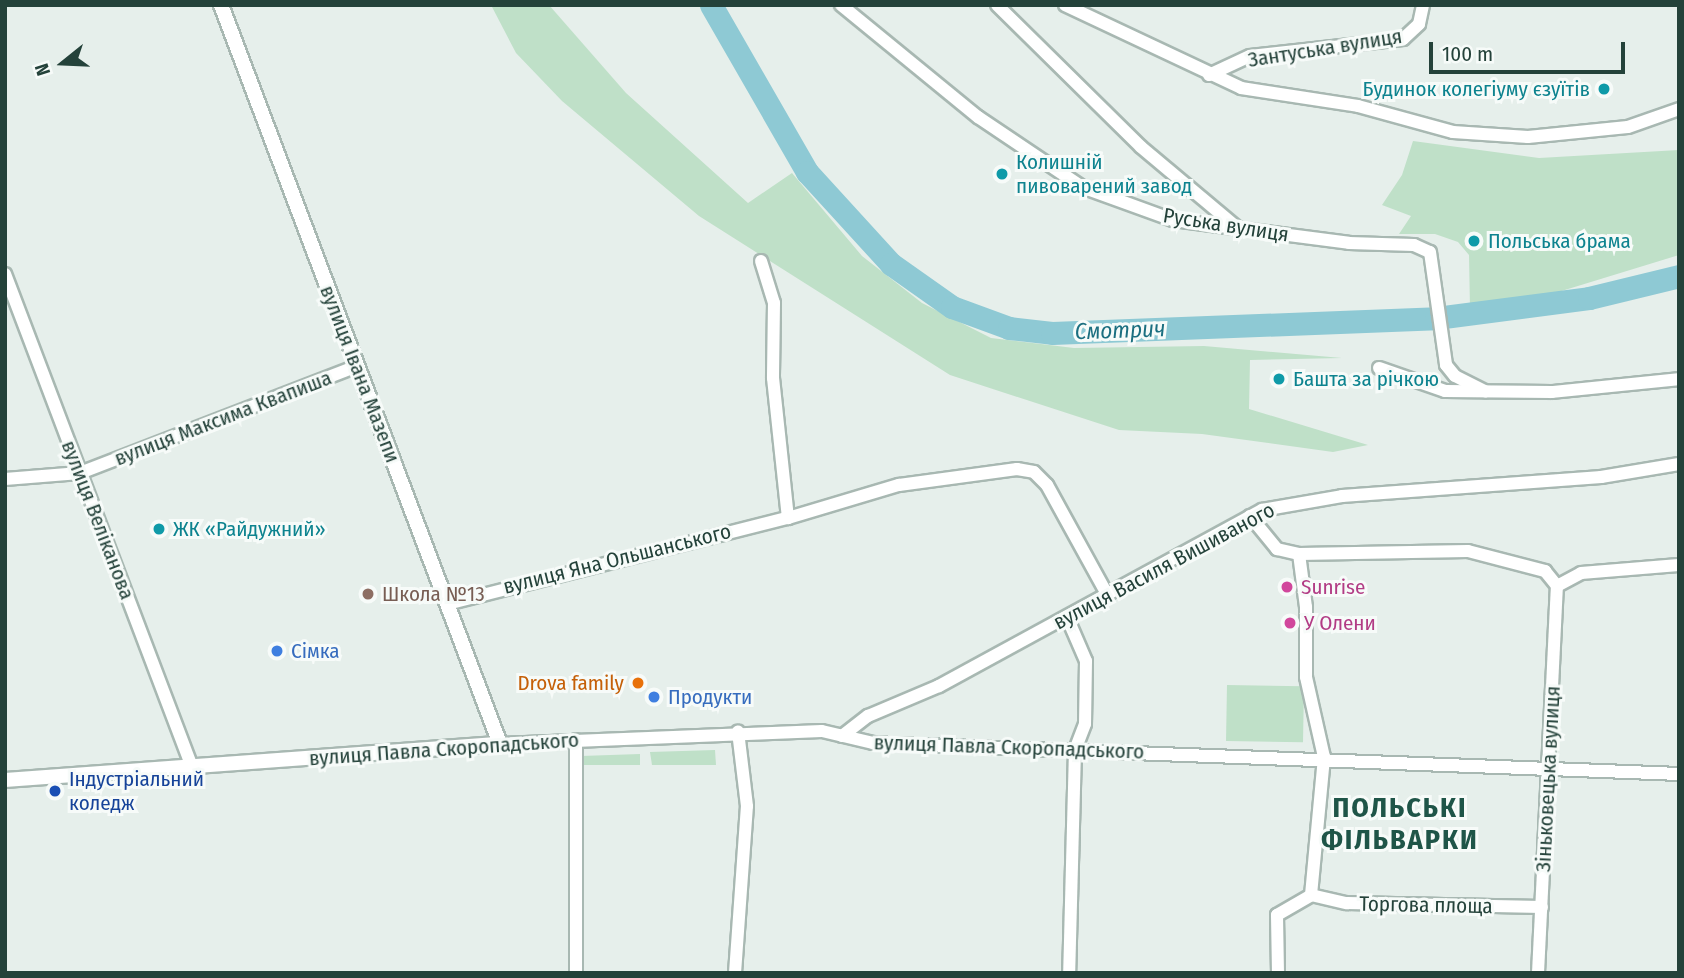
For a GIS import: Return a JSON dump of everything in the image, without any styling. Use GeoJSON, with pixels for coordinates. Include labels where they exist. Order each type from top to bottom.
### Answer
{"type":"FeatureCollection","features":[{"type":"Feature","properties":{"kind":"street","name":"вулиця Івана Мазепи"},"geometry":{"type":"LineString","coordinates":[[221,5],[500,744]]}},
{"type":"Feature","properties":{"kind":"street","name":"Руська вулиця"},"geometry":{"type":"LineString","coordinates":[[841,5],[978,117],[1082,187],[1173,220],[1349,243],[1414,245],[1430,252],[1441,351],[1455,376],[1485,391]]}},
{"type":"Feature","properties":{"kind":"street"},"geometry":{"type":"LineString","coordinates":[[997,5],[1141,147],[1235,226]]}},
{"type":"Feature","properties":{"kind":"street"},"geometry":{"type":"LineString","coordinates":[[1065,5],[1209,75],[1248,89],[1358,106],[1453,131],[1513,138],[1628,127],[1679,109]]}},
{"type":"Feature","properties":{"kind":"street","name":"Зантуська вулиця"},"geometry":{"type":"LineString","coordinates":[[1209,75],[1250,56],[1403,39],[1419,24],[1423,5]]}},
{"type":"Feature","properties":{"kind":"street"},"geometry":{"type":"LineString","coordinates":[[761,261],[776,317],[773,378],[788,518]]}},
{"type":"Feature","properties":{"kind":"street","name":"вулиця Веліканова"},"geometry":{"type":"LineString","coordinates":[[5,274],[191,767]]}},
{"type":"Feature","properties":{"kind":"street","name":"вулиця Максима Квапиша"},"geometry":{"type":"LineString","coordinates":[[5,480],[80,473],[357,366]]}},
{"type":"Feature","properties":{"kind":"street"},"geometry":{"type":"LineString","coordinates":[[1379,368],[1445,391],[1564,391],[1679,379]]}},
{"type":"Feature","properties":{"kind":"street","name":"вулиця Василя Вишиваного"},"geometry":{"type":"LineString","coordinates":[[842,736],[868,716],[939,686],[1250,516],[1302,500],[1601,477],[1679,464]]}},
{"type":"Feature","properties":{"kind":"street","name":"вулиця Яна Ольшанського"},"geometry":{"type":"LineString","coordinates":[[447,604],[788,518],[899,485],[1026,470],[1047,485],[1107,594]]}},
{"type":"Feature","properties":{"kind":"street"},"geometry":{"type":"LineString","coordinates":[[1250,516],[1277,549],[1299,554],[1468,551],[1545,571],[1557,586],[1581,573],[1679,565]]}},
{"type":"Feature","properties":{"kind":"street"},"geometry":{"type":"LineString","coordinates":[[1278,973],[1277,915],[1311,895],[1324,757],[1318,746],[1306,677],[1306,607],[1299,554]]}},
{"type":"Feature","properties":{"kind":"street","name":"Зіньковецька вулиця"},"geometry":{"type":"LineString","coordinates":[[1538,973],[1557,586]]}},
{"type":"Feature","properties":{"kind":"street"},"geometry":{"type":"LineString","coordinates":[[1067,617],[1086,661],[1085,724],[1075,750],[1069,973]]}},
{"type":"Feature","properties":{"kind":"street","name":"вулиця Павла Скоропадського"},"geometry":{"type":"LineString","coordinates":[[5,780],[500,744],[738,732],[822,731],[873,743],[1324,757],[1679,774]]}},
{"type":"Feature","properties":{"kind":"street"},"geometry":{"type":"LineString","coordinates":[[735,973],[747,806],[738,732]]}},
{"type":"Feature","properties":{"kind":"street"},"geometry":{"type":"LineString","coordinates":[[576,740],[576,973]]}},
{"type":"Feature","properties":{"kind":"street","name":"Торгова площа"},"geometry":{"type":"LineString","coordinates":[[1311,895],[1347,903],[1542,907]]}},
{"type":"Feature","properties":{"kind":"green space"},"geometry":{"type":"Polygon","coordinates":[[[491,5],[549,5],[626,93],[748,203],[792,173],[862,256],[922,303],[991,338],[1074,348],[1204,346],[1342,358],[1250,360],[1249,409],[1368,445],[1333,452],[1202,434],[1119,430],[950,375],[699,216],[562,101],[516,53],[491,5]]]}},
{"type":"Feature","properties":{"kind":"green space"},"geometry":{"type":"Polygon","coordinates":[[[1413,141],[1539,158],[1679,150],[1679,255],[1522,303],[1470,309],[1469,255],[1458,242],[1435,234],[1399,234],[1411,216],[1382,205],[1402,175],[1413,141]]]}},
{"type":"Feature","properties":{"kind":"green space"},"geometry":{"type":"Polygon","coordinates":[[[1227,685],[1304,686],[1303,742],[1226,741],[1227,685]]]}},
{"type":"Feature","properties":{"kind":"green space"},"geometry":{"type":"Polygon","coordinates":[[[715,750],[716,765],[652,765],[650,752],[715,750]]]}},
{"type":"Feature","properties":{"kind":"green space"},"geometry":{"type":"Polygon","coordinates":[[[640,754],[640,765],[582,765],[581,756],[640,754]]]}},
{"type":"Feature","properties":{"kind":"waterway","name":"Смотрич"},"geometry":{"type":"LineString","coordinates":[[711,5],[807,172],[891,264],[952,307],[1009,328],[1052,333],[1436,318],[1589,298],[1679,276]]}},
{"type":"Feature","properties":{"kind":"place","name":"Будинок колегіуму єзуїтів"},"geometry":{"type":"Point","coordinates":[1604,89]}},
{"type":"Feature","properties":{"kind":"place","name":"Колишній пивоварений завод"},"geometry":{"type":"Point","coordinates":[1002,174]}},
{"type":"Feature","properties":{"kind":"place","name":"Польська брама"},"geometry":{"type":"Point","coordinates":[1474,241]}},
{"type":"Feature","properties":{"kind":"place","name":"Башта за річкою"},"geometry":{"type":"Point","coordinates":[1279,379]}},
{"type":"Feature","properties":{"kind":"place","name":"ЖК «Райдужний»"},"geometry":{"type":"Point","coordinates":[159,529]}},
{"type":"Feature","properties":{"kind":"place","name":"Sunrise"},"geometry":{"type":"Point","coordinates":[1287,587]}},
{"type":"Feature","properties":{"kind":"place","name":"Школа №13"},"geometry":{"type":"Point","coordinates":[368,594]}},
{"type":"Feature","properties":{"kind":"place","name":"У Олени"},"geometry":{"type":"Point","coordinates":[1290,623]}},
{"type":"Feature","properties":{"kind":"place","name":"Сімка"},"geometry":{"type":"Point","coordinates":[277,651]}},
{"type":"Feature","properties":{"kind":"place","name":"Drova family"},"geometry":{"type":"Point","coordinates":[638,683]}},
{"type":"Feature","properties":{"kind":"place","name":"Продукти"},"geometry":{"type":"Point","coordinates":[654,697]}},
{"type":"Feature","properties":{"kind":"place","name":"Індустріальний коледж"},"geometry":{"type":"Point","coordinates":[55,791]}},
{"type":"Feature","properties":{"kind":"district","name":"ПОЛЬСЬКІ ФІЛЬВАРКИ"},"geometry":{"type":"Point","coordinates":[1400,824]}}]}
